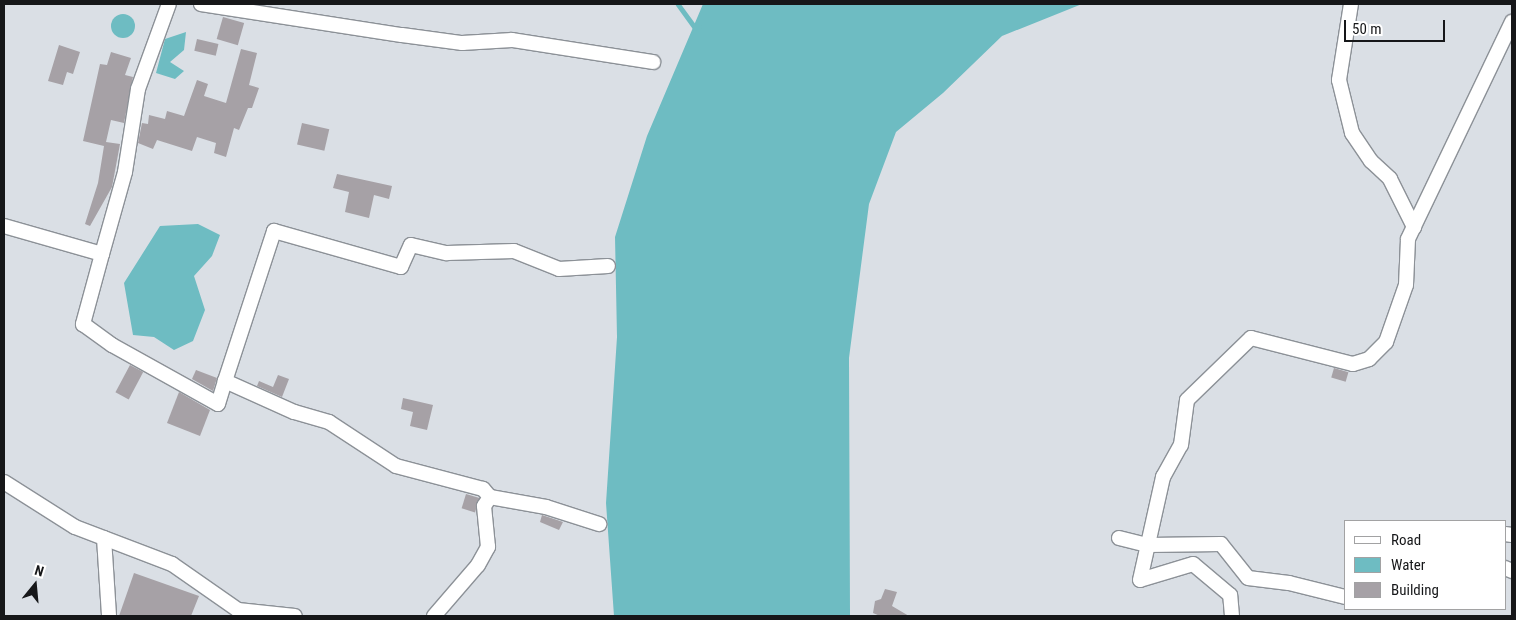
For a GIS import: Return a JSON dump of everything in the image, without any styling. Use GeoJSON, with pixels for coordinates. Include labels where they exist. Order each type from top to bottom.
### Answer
{"type":"FeatureCollection","features":[{"type":"Feature","properties":{"kind":"street"},"geometry":{"type":"LineString","coordinates":[[169,4],[138,89],[126,172],[83,324],[152,370],[218,404],[274,231],[400,268],[411,245],[447,253],[514,251],[558,269],[608,266]]}},
{"type":"Feature","properties":{"kind":"street"},"geometry":{"type":"LineString","coordinates":[[201,4],[462,43],[512,40],[653,62]]}},
{"type":"Feature","properties":{"kind":"street"},"geometry":{"type":"LineString","coordinates":[[1352,4],[1339,80],[1352,133],[1371,161],[1390,179],[1414,227]]}},
{"type":"Feature","properties":{"kind":"street"},"geometry":{"type":"LineString","coordinates":[[1232,616],[1230,595],[1193,564],[1140,580],[1163,477],[1181,445],[1187,400],[1251,338],[1353,364],[1368,359],[1386,342],[1406,285],[1408,239],[1512,22]]}},
{"type":"Feature","properties":{"kind":"street"},"geometry":{"type":"LineString","coordinates":[[4,226],[102,254]]}},
{"type":"Feature","properties":{"kind":"street"},"geometry":{"type":"LineString","coordinates":[[225,381],[294,412],[329,422],[396,466],[483,489],[490,497],[546,507],[598,524]]}},
{"type":"Feature","properties":{"kind":"street"},"geometry":{"type":"LineString","coordinates":[[4,482],[75,527],[172,564],[238,610],[295,616]]}},
{"type":"Feature","properties":{"kind":"street"},"geometry":{"type":"LineString","coordinates":[[434,616],[478,565],[488,547],[484,506],[490,497]]}},
{"type":"Feature","properties":{"kind":"street"},"geometry":{"type":"LineString","coordinates":[[104,538],[109,616]]}},
{"type":"Feature","properties":{"kind":"street"},"geometry":{"type":"LineString","coordinates":[[1119,538],[1148,545],[1221,544],[1248,578],[1289,583],[1344,597]]}},
{"type":"Feature","properties":{"kind":"water"},"geometry":{"type":"Polygon","coordinates":[[[703,4],[1082,4],[1002,36],[943,93],[896,132],[869,204],[849,358],[850,616],[614,616],[606,503],[617,337],[615,237],[647,136],[703,4]]]}},
{"type":"Feature","properties":{"kind":"water"},"geometry":{"type":"Polygon","coordinates":[[[123,14],[132,17],[135,26],[132,35],[123,38],[114,35],[111,26],[114,17],[123,14]]]}},
{"type":"Feature","properties":{"kind":"water"},"geometry":{"type":"Polygon","coordinates":[[[186,32],[184,50],[170,62],[184,71],[175,79],[156,73],[165,39],[186,32]]]}},
{"type":"Feature","properties":{"kind":"water"},"geometry":{"type":"Polygon","coordinates":[[[198,224],[220,235],[212,256],[194,276],[205,310],[193,341],[174,350],[154,337],[133,335],[124,283],[160,226],[198,224]]]}},
{"type":"Feature","properties":{"kind":"building"},"geometry":{"type":"Polygon","coordinates":[[[223,17],[244,23],[238,45],[217,39],[223,17]]]}},
{"type":"Feature","properties":{"kind":"building"},"geometry":{"type":"Polygon","coordinates":[[[197,39],[218,44],[216,56],[194,51],[197,39]]]}},
{"type":"Feature","properties":{"kind":"building"},"geometry":{"type":"Polygon","coordinates":[[[59,45],[80,52],[73,74],[67,72],[63,85],[48,81],[59,45]]]}},
{"type":"Feature","properties":{"kind":"building"},"geometry":{"type":"Polygon","coordinates":[[[241,49],[257,53],[249,85],[259,88],[252,108],[248,108],[239,130],[234,128],[226,157],[214,153],[216,143],[197,137],[192,151],[157,140],[153,149],[138,143],[142,123],[148,124],[149,115],[165,119],[167,111],[184,116],[197,80],[208,84],[204,96],[226,103],[241,49]]]}},
{"type":"Feature","properties":{"kind":"building"},"geometry":{"type":"Polygon","coordinates":[[[111,52],[131,58],[125,75],[133,77],[124,123],[111,120],[106,142],[120,144],[112,187],[90,226],[85,224],[98,183],[104,146],[83,141],[100,64],[107,65],[111,52]]]}},
{"type":"Feature","properties":{"kind":"building"},"geometry":{"type":"Polygon","coordinates":[[[302,123],[329,129],[324,151],[297,144],[302,123]]]}},
{"type":"Feature","properties":{"kind":"building"},"geometry":{"type":"Polygon","coordinates":[[[337,174],[392,186],[389,199],[374,195],[369,218],[345,212],[349,192],[333,188],[337,174]]]}},
{"type":"Feature","properties":{"kind":"building"},"geometry":{"type":"Polygon","coordinates":[[[130,365],[143,372],[129,399],[115,392],[130,365]]]}},
{"type":"Feature","properties":{"kind":"building"},"geometry":{"type":"Polygon","coordinates":[[[1334,368],[1348,372],[1346,382],[1331,378],[1334,368]]]}},
{"type":"Feature","properties":{"kind":"building"},"geometry":{"type":"Polygon","coordinates":[[[196,370],[217,378],[213,391],[192,379],[196,370]]]}},
{"type":"Feature","properties":{"kind":"building"},"geometry":{"type":"Polygon","coordinates":[[[278,375],[289,379],[282,397],[257,386],[259,381],[273,387],[278,375]]]}},
{"type":"Feature","properties":{"kind":"building"},"geometry":{"type":"Polygon","coordinates":[[[179,392],[210,410],[200,436],[167,423],[179,392]]]}},
{"type":"Feature","properties":{"kind":"building"},"geometry":{"type":"Polygon","coordinates":[[[403,398],[433,405],[427,430],[410,426],[413,412],[401,409],[403,398]]]}},
{"type":"Feature","properties":{"kind":"building"},"geometry":{"type":"Polygon","coordinates":[[[466,494],[479,498],[475,512],[462,508],[466,494]]]}},
{"type":"Feature","properties":{"kind":"building"},"geometry":{"type":"Polygon","coordinates":[[[542,515],[563,522],[559,530],[540,522],[542,515]]]}},
{"type":"Feature","properties":{"kind":"building"},"geometry":{"type":"Polygon","coordinates":[[[134,573],[199,596],[191,616],[119,616],[134,573]]]}},
{"type":"Feature","properties":{"kind":"building"},"geometry":{"type":"Polygon","coordinates":[[[885,589],[897,592],[892,606],[909,616],[880,616],[873,613],[875,601],[881,599],[885,589]]]}},
{"type":"Feature","properties":{"kind":"waterway"},"geometry":{"type":"LineString","coordinates":[[678,4],[695,27],[700,27]]}}]}
